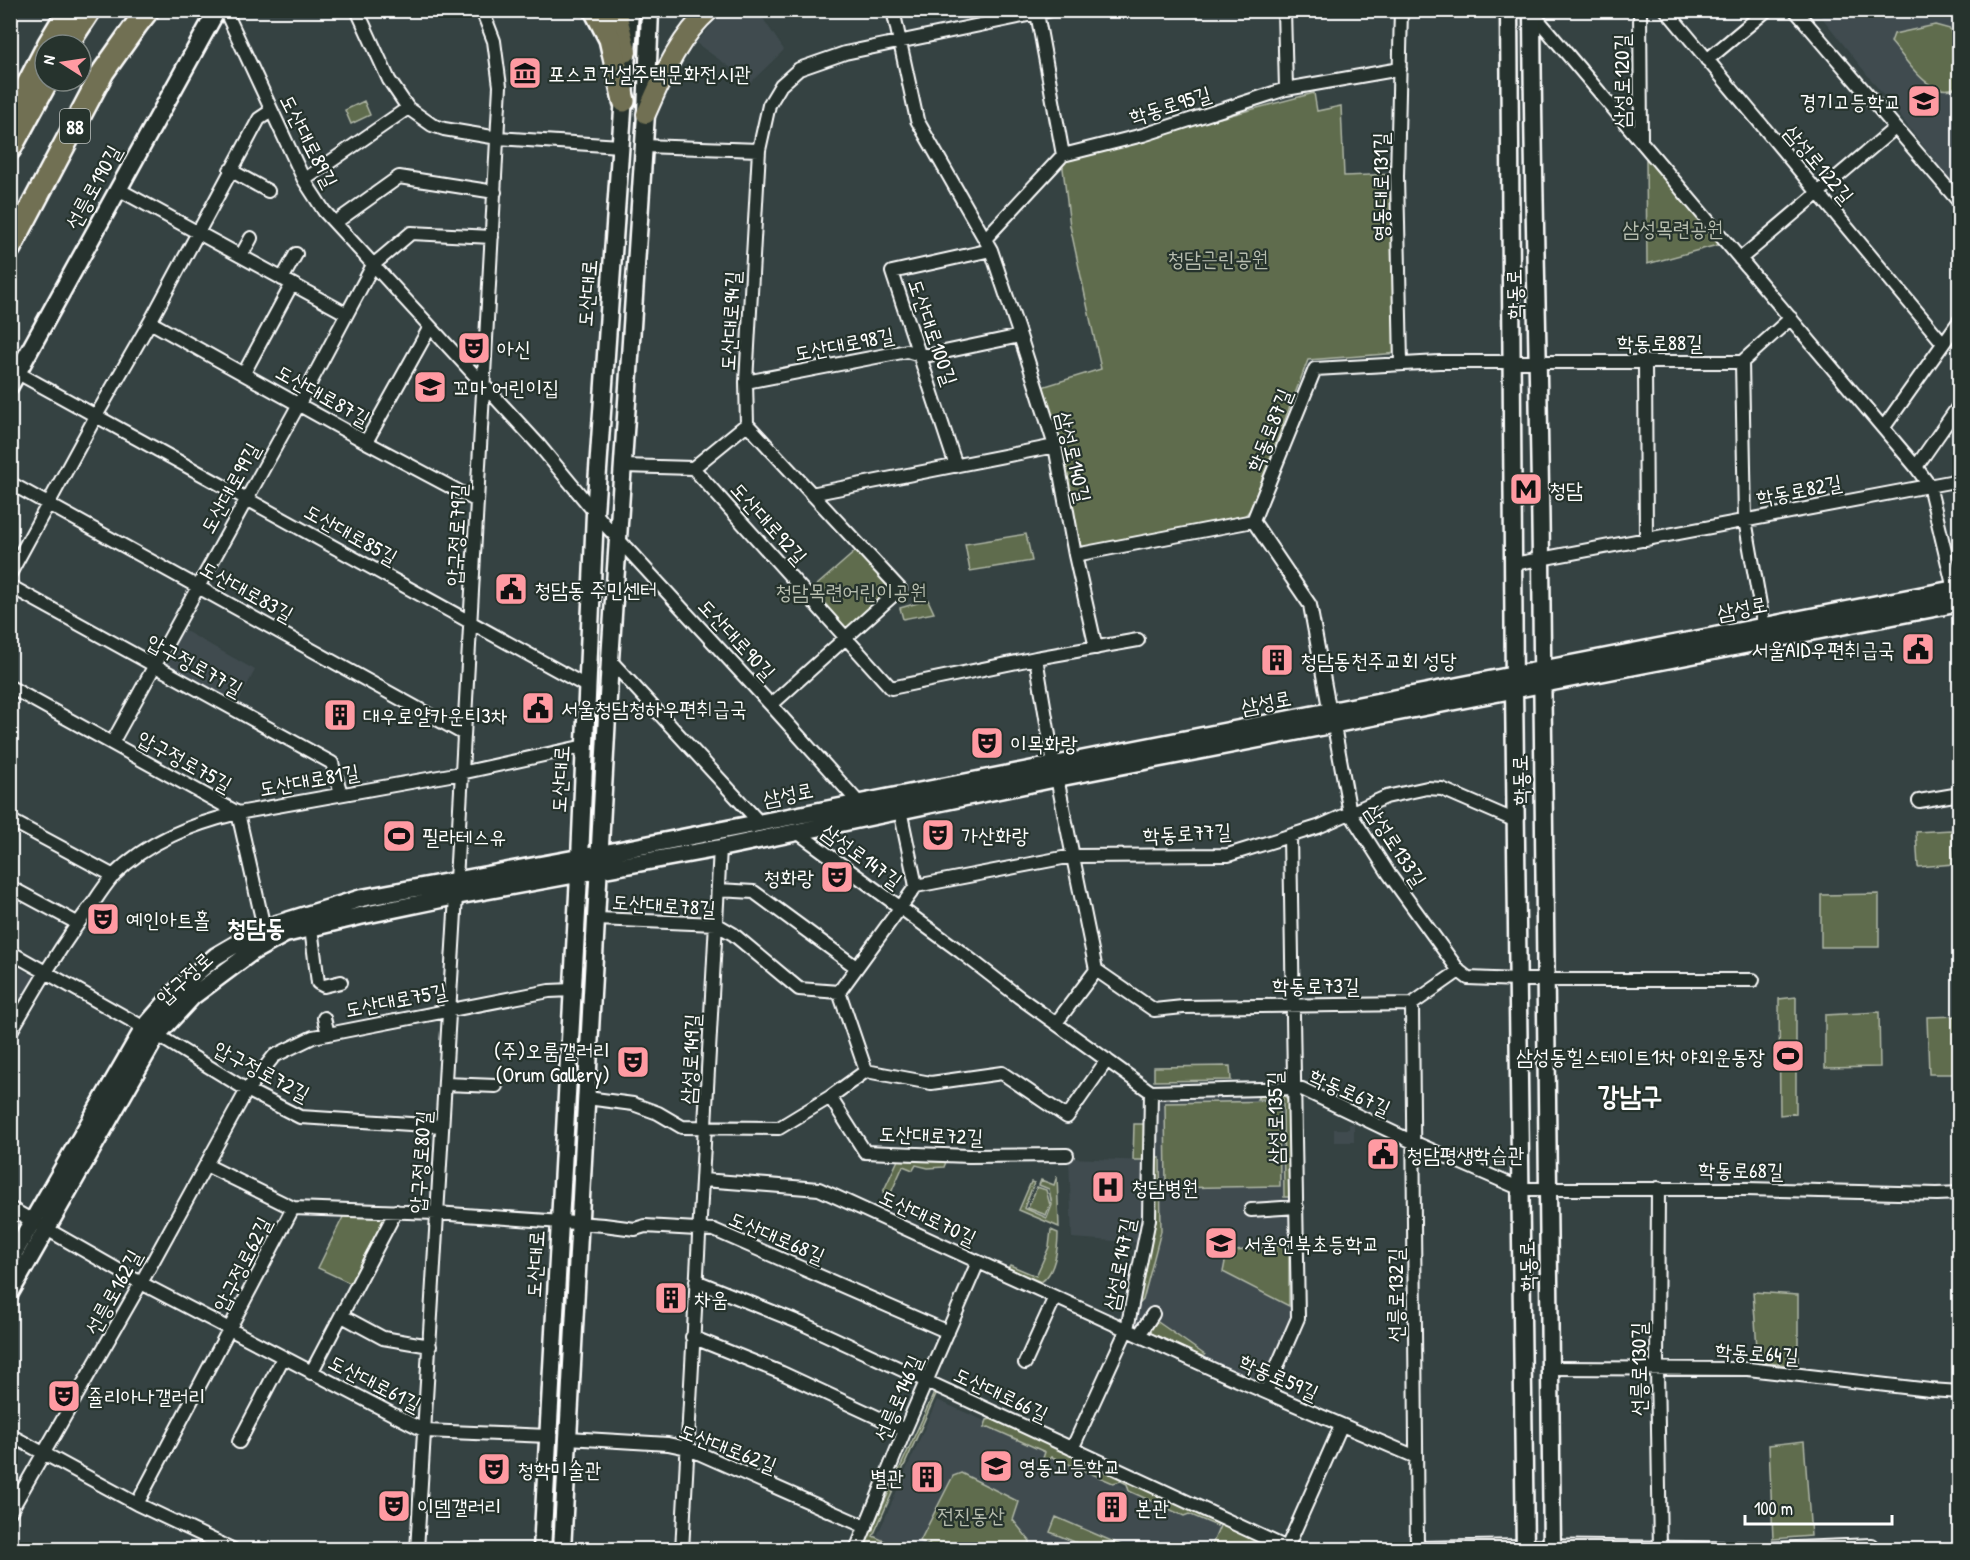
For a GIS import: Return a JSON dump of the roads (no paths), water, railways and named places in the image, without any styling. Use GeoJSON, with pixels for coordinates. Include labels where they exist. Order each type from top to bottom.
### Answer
{"type":"FeatureCollection","features":[{"type":"Feature","properties":{"kind":"highway"},"geometry":{"type":"LineString","coordinates":[[55,33],[69,10]]}},
{"type":"Feature","properties":{"kind":"highway"},"geometry":{"type":"LineString","coordinates":[[75,33],[90,10]]}},
{"type":"Feature","properties":{"kind":"highway","name":"88"},"geometry":{"type":"LineString","coordinates":[[10,248],[103,72],[148,10]]}},
{"type":"Feature","properties":{"kind":"highway"},"geometry":{"type":"LineString","coordinates":[[595,10],[610,39],[624,101]]}},
{"type":"Feature","properties":{"kind":"highway"},"geometry":{"type":"LineString","coordinates":[[10,119],[33,74]]}},
{"type":"Feature","properties":{"kind":"highway","name":"88"},"geometry":{"type":"LineString","coordinates":[[10,149],[40,93]]}},
{"type":"Feature","properties":{"kind":"main road","name":"선릉로190길"},"geometry":{"type":"LineString","coordinates":[[14,380],[217,10]]}},
{"type":"Feature","properties":{"kind":"main road"},"geometry":{"type":"LineString","coordinates":[[616,10],[627,52]]}},
{"type":"Feature","properties":{"kind":"main road","name":"도산대로"},"geometry":{"type":"LineString","coordinates":[[542,1550],[573,990],[595,513],[630,10]]}},
{"type":"Feature","properties":{"kind":"main road","name":"도산대로"},"geometry":{"type":"LineString","coordinates":[[562,1550],[610,660],[612,532],[623,466],[646,114],[650,10]]}},
{"type":"Feature","properties":{"kind":"main road"},"geometry":{"type":"LineString","coordinates":[[646,114],[667,67],[683,40],[710,10]]}},
{"type":"Feature","properties":{"kind":"main road","name":"학동로"},"geometry":{"type":"LineString","coordinates":[[1509,10],[1514,682],[1525,1548]]}},
{"type":"Feature","properties":{"kind":"main road","name":"학동로"},"geometry":{"type":"LineString","coordinates":[[1531,12],[1540,558],[1541,980],[1548,1189],[1552,1548]]}},
{"type":"Feature","properties":{"kind":"main road","name":"삼성로"},"geometry":{"type":"LineString","coordinates":[[1541,678],[1764,627],[1958,594]]}},
{"type":"Feature","properties":{"kind":"main road","name":"삼성로"},"geometry":{"type":"LineString","coordinates":[[600,862],[759,822],[859,803],[1056,771],[1332,719],[1958,594]]}},
{"type":"Feature","properties":{"kind":"main road","name":"삼성로"},"geometry":{"type":"LineString","coordinates":[[579,865],[720,848],[900,810],[1056,771]]}},
{"type":"Feature","properties":{"kind":"main road","name":"압구정로"},"geometry":{"type":"LineString","coordinates":[[10,1293],[40,1225],[150,1032],[178,989],[216,956],[264,928],[362,898],[456,888],[579,865]]}},
{"type":"Feature","properties":{"kind":"main road","name":"압구정로"},"geometry":{"type":"LineString","coordinates":[[150,1032],[222,973],[252,952],[285,934],[456,888]]}},
{"type":"Feature","properties":{"kind":"main road","name":"압구정로"},"geometry":{"type":"LineString","coordinates":[[10,1260],[40,1225]]}},
{"type":"Feature","properties":{"kind":"street","name":"도산대로89길"},"geometry":{"type":"LineString","coordinates":[[225,10],[304,180],[324,211],[539,445],[612,532]]}},
{"type":"Feature","properties":{"kind":"street"},"geometry":{"type":"LineString","coordinates":[[357,10],[389,81],[408,108],[432,125],[498,138],[620,146]]}},
{"type":"Feature","properties":{"kind":"street","name":"압구정로79길"},"geometry":{"type":"LineString","coordinates":[[456,888],[500,86],[494,41],[482,10]]}},
{"type":"Feature","properties":{"kind":"street","name":"삼성로140길"},"geometry":{"type":"LineString","coordinates":[[893,10],[917,120],[988,245],[1020,336],[1055,446],[1075,555],[1096,648]]}},
{"type":"Feature","properties":{"kind":"street","name":"도산대로94길"},"geometry":{"type":"LineString","coordinates":[[747,423],[746,382],[759,150],[769,105],[781,85],[799,69],[845,53],[1052,10]]}},
{"type":"Feature","properties":{"kind":"street"},"geometry":{"type":"LineString","coordinates":[[1284,10],[1286,89]]}},
{"type":"Feature","properties":{"kind":"street","name":"영동대로131길"},"geometry":{"type":"LineString","coordinates":[[1401,10],[1397,176],[1401,363]]}},
{"type":"Feature","properties":{"kind":"street","name":"삼성로120길"},"geometry":{"type":"LineString","coordinates":[[1640,10],[1641,140],[1884,427],[1929,485],[1958,594]]}},
{"type":"Feature","properties":{"kind":"street","name":"삼성로122길"},"geometry":{"type":"LineString","coordinates":[[1666,10],[1943,343]]}},
{"type":"Feature","properties":{"kind":"street"},"geometry":{"type":"LineString","coordinates":[[1707,60],[1767,10]]}},
{"type":"Feature","properties":{"kind":"street"},"geometry":{"type":"LineString","coordinates":[[1795,10],[1959,203]]}},
{"type":"Feature","properties":{"kind":"street"},"geometry":{"type":"LineString","coordinates":[[1531,12],[1641,140]]}},
{"type":"Feature","properties":{"kind":"street"},"geometry":{"type":"LineString","coordinates":[[988,245],[1063,155],[1037,13]]}},
{"type":"Feature","properties":{"kind":"street","name":"학동로95길"},"geometry":{"type":"LineString","coordinates":[[1063,155],[1143,135],[1286,89],[1400,69]]}},
{"type":"Feature","properties":{"kind":"street"},"geometry":{"type":"LineString","coordinates":[[304,180],[408,108]]}},
{"type":"Feature","properties":{"kind":"street"},"geometry":{"type":"LineString","coordinates":[[10,574],[150,322],[230,170],[259,119],[271,111]]}},
{"type":"Feature","properties":{"kind":"street"},"geometry":{"type":"LineString","coordinates":[[1740,259],[1895,128]]}},
{"type":"Feature","properties":{"kind":"street"},"geometry":{"type":"LineString","coordinates":[[643,146],[759,150]]}},
{"type":"Feature","properties":{"kind":"street"},"geometry":{"type":"LineString","coordinates":[[230,170],[268,191]]}},
{"type":"Feature","properties":{"kind":"street"},"geometry":{"type":"LineString","coordinates":[[336,222],[399,177],[495,192]]}},
{"type":"Feature","properties":{"kind":"street"},"geometry":{"type":"LineString","coordinates":[[118,189],[347,314]]}},
{"type":"Feature","properties":{"kind":"street","name":"도산대로99길"},"geometry":{"type":"LineString","coordinates":[[112,743],[373,265],[411,233],[492,237]]}},
{"type":"Feature","properties":{"kind":"street"},"geometry":{"type":"LineString","coordinates":[[241,256],[251,238]]}},
{"type":"Feature","properties":{"kind":"street","name":"도산대로100길"},"geometry":{"type":"LineString","coordinates":[[956,466],[892,272],[988,245]]}},
{"type":"Feature","properties":{"kind":"street"},"geometry":{"type":"LineString","coordinates":[[244,373],[287,282],[296,254]]}},
{"type":"Feature","properties":{"kind":"street"},"geometry":{"type":"LineString","coordinates":[[1764,627],[1745,520],[1742,362],[1791,318]]}},
{"type":"Feature","properties":{"kind":"street"},"geometry":{"type":"LineString","coordinates":[[1884,427],[1959,320]]}},
{"type":"Feature","properties":{"kind":"street","name":"도산대로87길"},"geometry":{"type":"LineString","coordinates":[[150,322],[477,501]]}},
{"type":"Feature","properties":{"kind":"street"},"geometry":{"type":"LineString","coordinates":[[366,442],[430,327]]}},
{"type":"Feature","properties":{"kind":"street","name":"도산대로98길"},"geometry":{"type":"LineString","coordinates":[[746,382],[907,351],[920,355],[1020,336]]}},
{"type":"Feature","properties":{"kind":"street"},"geometry":{"type":"LineString","coordinates":[[1645,361],[1646,540]]}},
{"type":"Feature","properties":{"kind":"street","name":"학동로88길"},"geometry":{"type":"LineString","coordinates":[[1511,362],[1742,362]]}},
{"type":"Feature","properties":{"kind":"street","name":"학동로87길"},"geometry":{"type":"LineString","coordinates":[[1253,520],[1315,369],[1401,363],[1511,362]]}},
{"type":"Feature","properties":{"kind":"street","name":"도산대로85길"},"geometry":{"type":"LineString","coordinates":[[14,380],[96,416],[586,686]]}},
{"type":"Feature","properties":{"kind":"street"},"geometry":{"type":"LineString","coordinates":[[1916,467],[1959,405]]}},
{"type":"Feature","properties":{"kind":"street"},"geometry":{"type":"LineString","coordinates":[[623,466],[693,468],[747,423],[811,494],[1055,446]]}},
{"type":"Feature","properties":{"kind":"street","name":"도산대로92길"},"geometry":{"type":"LineString","coordinates":[[693,468],[891,688],[1096,648]]}},
{"type":"Feature","properties":{"kind":"street","name":"학동로82길"},"geometry":{"type":"LineString","coordinates":[[1514,564],[1959,480]]}},
{"type":"Feature","properties":{"kind":"street","name":"도산대로83길"},"geometry":{"type":"LineString","coordinates":[[10,483],[464,734]]}},
{"type":"Feature","properties":{"kind":"street","name":"도산대로90길"},"geometry":{"type":"LineString","coordinates":[[612,532],[771,705],[900,589],[811,494]]}},
{"type":"Feature","properties":{"kind":"street"},"geometry":{"type":"LineString","coordinates":[[1075,555],[1253,520]]}},
{"type":"Feature","properties":{"kind":"street","name":"삼성로133길"},"geometry":{"type":"LineString","coordinates":[[1253,520],[1310,604],[1350,813],[1389,874],[1459,971]]}},
{"type":"Feature","properties":{"kind":"street","name":"압구정로77길"},"geometry":{"type":"LineString","coordinates":[[10,586],[332,763],[341,794]]}},
{"type":"Feature","properties":{"kind":"street"},"geometry":{"type":"LineString","coordinates":[[1096,648],[1138,640]]}},
{"type":"Feature","properties":{"kind":"street"},"geometry":{"type":"LineString","coordinates":[[1036,658],[1072,856],[1096,970],[1056,1023]]}},
{"type":"Feature","properties":{"kind":"street"},"geometry":{"type":"LineString","coordinates":[[610,660],[759,822]]}},
{"type":"Feature","properties":{"kind":"street","name":"압구정로75길"},"geometry":{"type":"LineString","coordinates":[[10,687],[238,813],[264,928]]}},
{"type":"Feature","properties":{"kind":"street"},"geometry":{"type":"LineString","coordinates":[[771,705],[859,803]]}},
{"type":"Feature","properties":{"kind":"street","name":"도산대로81길"},"geometry":{"type":"LineString","coordinates":[[10,1033],[77,923],[114,876],[144,852],[175,833],[206,821],[238,813],[461,772],[585,746]]}},
{"type":"Feature","properties":{"kind":"street","name":"학동로77길"},"geometry":{"type":"LineString","coordinates":[[916,886],[1072,856],[1228,855],[1318,827],[1386,797],[1427,788],[1442,789],[1516,821]]}},
{"type":"Feature","properties":{"kind":"street"},"geometry":{"type":"LineString","coordinates":[[1919,801],[1959,794]]}},
{"type":"Feature","properties":{"kind":"street"},"geometry":{"type":"LineString","coordinates":[[866,1071],[838,992],[916,886],[900,810]]}},
{"type":"Feature","properties":{"kind":"street"},"geometry":{"type":"LineString","coordinates":[[10,820],[114,876]]}},
{"type":"Feature","properties":{"kind":"street","name":"삼성로147길"},"geometry":{"type":"LineString","coordinates":[[797,832],[1151,1092],[1149,1219],[1127,1329],[1072,1449]]}},
{"type":"Feature","properties":{"kind":"street","name":"삼성로135길"},"geometry":{"type":"LineString","coordinates":[[1266,1392],[1298,1318],[1290,836]]}},
{"type":"Feature","properties":{"kind":"street","name":"삼성로149길"},"geometry":{"type":"LineString","coordinates":[[682,1550],[720,848]]}},
{"type":"Feature","properties":{"kind":"street"},"geometry":{"type":"LineString","coordinates":[[10,887],[77,923]]}},
{"type":"Feature","properties":{"kind":"street","name":"압구정로80길"},"geometry":{"type":"LineString","coordinates":[[417,1550],[456,888]]}},
{"type":"Feature","properties":{"kind":"street"},"geometry":{"type":"LineString","coordinates":[[718,890],[754,892],[856,967]]}},
{"type":"Feature","properties":{"kind":"street","name":"도산대로78길"},"geometry":{"type":"LineString","coordinates":[[597,920],[716,924],[733,934],[799,989],[838,992]]}},
{"type":"Feature","properties":{"kind":"street"},"geometry":{"type":"LineString","coordinates":[[311,928],[318,982],[324,986],[341,982]]}},
{"type":"Feature","properties":{"kind":"street","name":"압구정로72길"},"geometry":{"type":"LineString","coordinates":[[10,952],[248,1090],[300,1117],[442,1126]]}},
{"type":"Feature","properties":{"kind":"street","name":"학동로73길"},"geometry":{"type":"LineString","coordinates":[[1096,970],[1154,1010],[1183,1007],[1412,1004]]}},
{"type":"Feature","properties":{"kind":"street"},"geometry":{"type":"LineString","coordinates":[[1412,1004],[1459,971],[1468,978],[1518,980],[1753,980]]}},
{"type":"Feature","properties":{"kind":"street","name":"도산대로75길"},"geometry":{"type":"LineString","coordinates":[[248,1090],[274,1056],[313,1037],[549,991],[573,990]]}},
{"type":"Feature","properties":{"kind":"street","name":"선릉로132길"},"geometry":{"type":"LineString","coordinates":[[1412,1004],[1417,1549]]}},
{"type":"Feature","properties":{"kind":"street"},"geometry":{"type":"LineString","coordinates":[[324,1018],[328,1034]]}},
{"type":"Feature","properties":{"kind":"street"},"geometry":{"type":"LineString","coordinates":[[587,1098],[633,1104],[658,1113],[682,1127],[779,1128],[830,1097],[866,1071],[931,1083],[1002,1073],[1067,1117],[1107,1060]]}},
{"type":"Feature","properties":{"kind":"street"},"geometry":{"type":"LineString","coordinates":[[445,1084],[496,1086]]}},
{"type":"Feature","properties":{"kind":"street","name":"학동로67길"},"geometry":{"type":"LineString","coordinates":[[1151,1092],[1302,1089],[1413,1142],[1521,1189]]}},
{"type":"Feature","properties":{"kind":"street","name":"선릉로162길"},"geometry":{"type":"LineString","coordinates":[[10,1512],[248,1090]]}},
{"type":"Feature","properties":{"kind":"street","name":"도산대로72길"},"geometry":{"type":"LineString","coordinates":[[830,1097],[865,1152],[969,1156],[1066,1155]]}},
{"type":"Feature","properties":{"kind":"street"},"geometry":{"type":"LineString","coordinates":[[206,1165],[292,1208]]}},
{"type":"Feature","properties":{"kind":"street","name":"도산대로70길"},"geometry":{"type":"LineString","coordinates":[[703,1180],[819,1189],[1127,1329]]}},
{"type":"Feature","properties":{"kind":"street","name":"선릉로130길"},"geometry":{"type":"LineString","coordinates":[[1658,1188],[1657,1368],[1660,1548]]}},
{"type":"Feature","properties":{"kind":"street","name":"학동로68길"},"geometry":{"type":"LineString","coordinates":[[1521,1189],[1746,1188],[1937,1194],[1959,1192]]}},
{"type":"Feature","properties":{"kind":"street"},"geometry":{"type":"LineString","coordinates":[[1251,1210],[1297,1207]]}},
{"type":"Feature","properties":{"kind":"street","name":"압구정로62길"},"geometry":{"type":"LineString","coordinates":[[10,1208],[141,1283],[231,1329],[292,1208]]}},
{"type":"Feature","properties":{"kind":"street","name":"도산대로68길"},"geometry":{"type":"LineString","coordinates":[[292,1208],[436,1213],[635,1229],[645,1226],[714,1230],[948,1332]]}},
{"type":"Feature","properties":{"kind":"street"},"geometry":{"type":"LineString","coordinates":[[312,1373],[396,1211]]}},
{"type":"Feature","properties":{"kind":"street","name":"선릉로146길"},"geometry":{"type":"LineString","coordinates":[[856,1550],[926,1380],[978,1262]]}},
{"type":"Feature","properties":{"kind":"street","name":"도산대로66길"},"geometry":{"type":"LineString","coordinates":[[696,1281],[803,1324],[1286,1549]]}},
{"type":"Feature","properties":{"kind":"street"},"geometry":{"type":"LineString","coordinates":[[1025,1363],[1055,1297]]}},
{"type":"Feature","properties":{"kind":"street"},"geometry":{"type":"LineString","coordinates":[[1139,1335],[1154,1314]]}},
{"type":"Feature","properties":{"kind":"street"},"geometry":{"type":"LineString","coordinates":[[342,1316],[383,1338],[430,1346]]}},
{"type":"Feature","properties":{"kind":"street"},"geometry":{"type":"LineString","coordinates":[[138,1504],[231,1329]]}},
{"type":"Feature","properties":{"kind":"street","name":"도산대로61길"},"geometry":{"type":"LineString","coordinates":[[231,1329],[425,1431],[548,1436]]}},
{"type":"Feature","properties":{"kind":"street","name":"학동로59길"},"geometry":{"type":"LineString","coordinates":[[1127,1329],[1341,1426],[1416,1457]]}},
{"type":"Feature","properties":{"kind":"street"},"geometry":{"type":"LineString","coordinates":[[692,1337],[782,1373],[905,1430]]}},
{"type":"Feature","properties":{"kind":"street"},"geometry":{"type":"LineString","coordinates":[[239,1442],[284,1358]]}},
{"type":"Feature","properties":{"kind":"street","name":"학동로64길"},"geometry":{"type":"LineString","coordinates":[[1551,1368],[1748,1370],[1959,1392]]}},
{"type":"Feature","properties":{"kind":"street"},"geometry":{"type":"LineString","coordinates":[[1286,1549],[1341,1426]]}},
{"type":"Feature","properties":{"kind":"street"},"geometry":{"type":"LineString","coordinates":[[10,1435],[138,1504],[234,1550]]}},
{"type":"Feature","properties":{"kind":"street","name":"도산대로62길"},"geometry":{"type":"LineString","coordinates":[[568,1438],[668,1444],[687,1448],[866,1527]]}},
{"type":"Feature","properties":{"kind":"street"},"geometry":{"type":"LineString","coordinates":[[1417,1549],[1872,1547]]}},
{"type":"Feature","properties":{"kind":"place","name":"포스코건설주택문화전시관"},"geometry":{"type":"Point","coordinates":[525,73]}},
{"type":"Feature","properties":{"kind":"place","name":"경기고등학교"},"geometry":{"type":"Point","coordinates":[1924,101]}},
{"type":"Feature","properties":{"kind":"place","name":"아신"},"geometry":{"type":"Point","coordinates":[474,348]}},
{"type":"Feature","properties":{"kind":"place","name":"꼬마 어린이집"},"geometry":{"type":"Point","coordinates":[430,387]}},
{"type":"Feature","properties":{"kind":"place","name":"청담"},"geometry":{"type":"Point","coordinates":[1526,489]}},
{"type":"Feature","properties":{"kind":"place","name":"청담동 주민센터"},"geometry":{"type":"Point","coordinates":[511,589]}},
{"type":"Feature","properties":{"kind":"place","name":"서울AID우편취급국"},"geometry":{"type":"Point","coordinates":[1918,649]}},
{"type":"Feature","properties":{"kind":"place","name":"청담동천주교회 성당"},"geometry":{"type":"Point","coordinates":[1277,660]}},
{"type":"Feature","properties":{"kind":"place","name":"서울청담청하우편취급국"},"geometry":{"type":"Point","coordinates":[538,708]}},
{"type":"Feature","properties":{"kind":"place","name":"대우로얄카운티3차"},"geometry":{"type":"Point","coordinates":[340,715]}},
{"type":"Feature","properties":{"kind":"place","name":"이목화랑"},"geometry":{"type":"Point","coordinates":[987,743]}},
{"type":"Feature","properties":{"kind":"place","name":"가산화랑"},"geometry":{"type":"Point","coordinates":[938,835]}},
{"type":"Feature","properties":{"kind":"place","name":"필라테스유"},"geometry":{"type":"Point","coordinates":[399,836]}},
{"type":"Feature","properties":{"kind":"place","name":"청화랑"},"geometry":{"type":"Point","coordinates":[837,877]}},
{"type":"Feature","properties":{"kind":"place","name":"예인아트홀"},"geometry":{"type":"Point","coordinates":[103,919]}},
{"type":"Feature","properties":{"kind":"place","name":"삼성동힐스테이트1차 야외운동장"},"geometry":{"type":"Point","coordinates":[1788,1056]}},
{"type":"Feature","properties":{"kind":"place","name":"(주)오룸갤러리 (Orum Gallery)"},"geometry":{"type":"Point","coordinates":[633,1062]}},
{"type":"Feature","properties":{"kind":"place","name":"청담평생학습관"},"geometry":{"type":"Point","coordinates":[1383,1154]}},
{"type":"Feature","properties":{"kind":"place","name":"청담병원"},"geometry":{"type":"Point","coordinates":[1108,1187]}},
{"type":"Feature","properties":{"kind":"place","name":"서울언북초등학교"},"geometry":{"type":"Point","coordinates":[1221,1243]}},
{"type":"Feature","properties":{"kind":"place","name":"차움"},"geometry":{"type":"Point","coordinates":[671,1298]}},
{"type":"Feature","properties":{"kind":"place","name":"쥴리아나갤러리"},"geometry":{"type":"Point","coordinates":[64,1396]}},
{"type":"Feature","properties":{"kind":"place","name":"영동고등학교"},"geometry":{"type":"Point","coordinates":[996,1466]}},
{"type":"Feature","properties":{"kind":"place","name":"청학미술관"},"geometry":{"type":"Point","coordinates":[494,1469]}},
{"type":"Feature","properties":{"kind":"place","name":"별관"},"geometry":{"type":"Point","coordinates":[927,1477]}},
{"type":"Feature","properties":{"kind":"place","name":"이뎀갤러리"},"geometry":{"type":"Point","coordinates":[394,1506]}},
{"type":"Feature","properties":{"kind":"place","name":"본관"},"geometry":{"type":"Point","coordinates":[1112,1507]}},
{"type":"Feature","properties":{"kind":"district","name":"청담동"},"geometry":{"type":"Point","coordinates":[256,927]}},
{"type":"Feature","properties":{"kind":"district","name":"강남구"},"geometry":{"type":"Point","coordinates":[1630,1095]}},
{"type":"Feature","properties":{"kind":"park label","name":"삼성목련공원"},"geometry":{"type":"Point","coordinates":[1673,228]}},
{"type":"Feature","properties":{"kind":"park label","name":"청담근린공원"},"geometry":{"type":"Point","coordinates":[1218,258]}},
{"type":"Feature","properties":{"kind":"park label","name":"청담목련어린이공원"},"geometry":{"type":"Point","coordinates":[851,591]}},
{"type":"Feature","properties":{"kind":"park label","name":"전진동산"},"geometry":{"type":"Point","coordinates":[971,1515]}}]}
